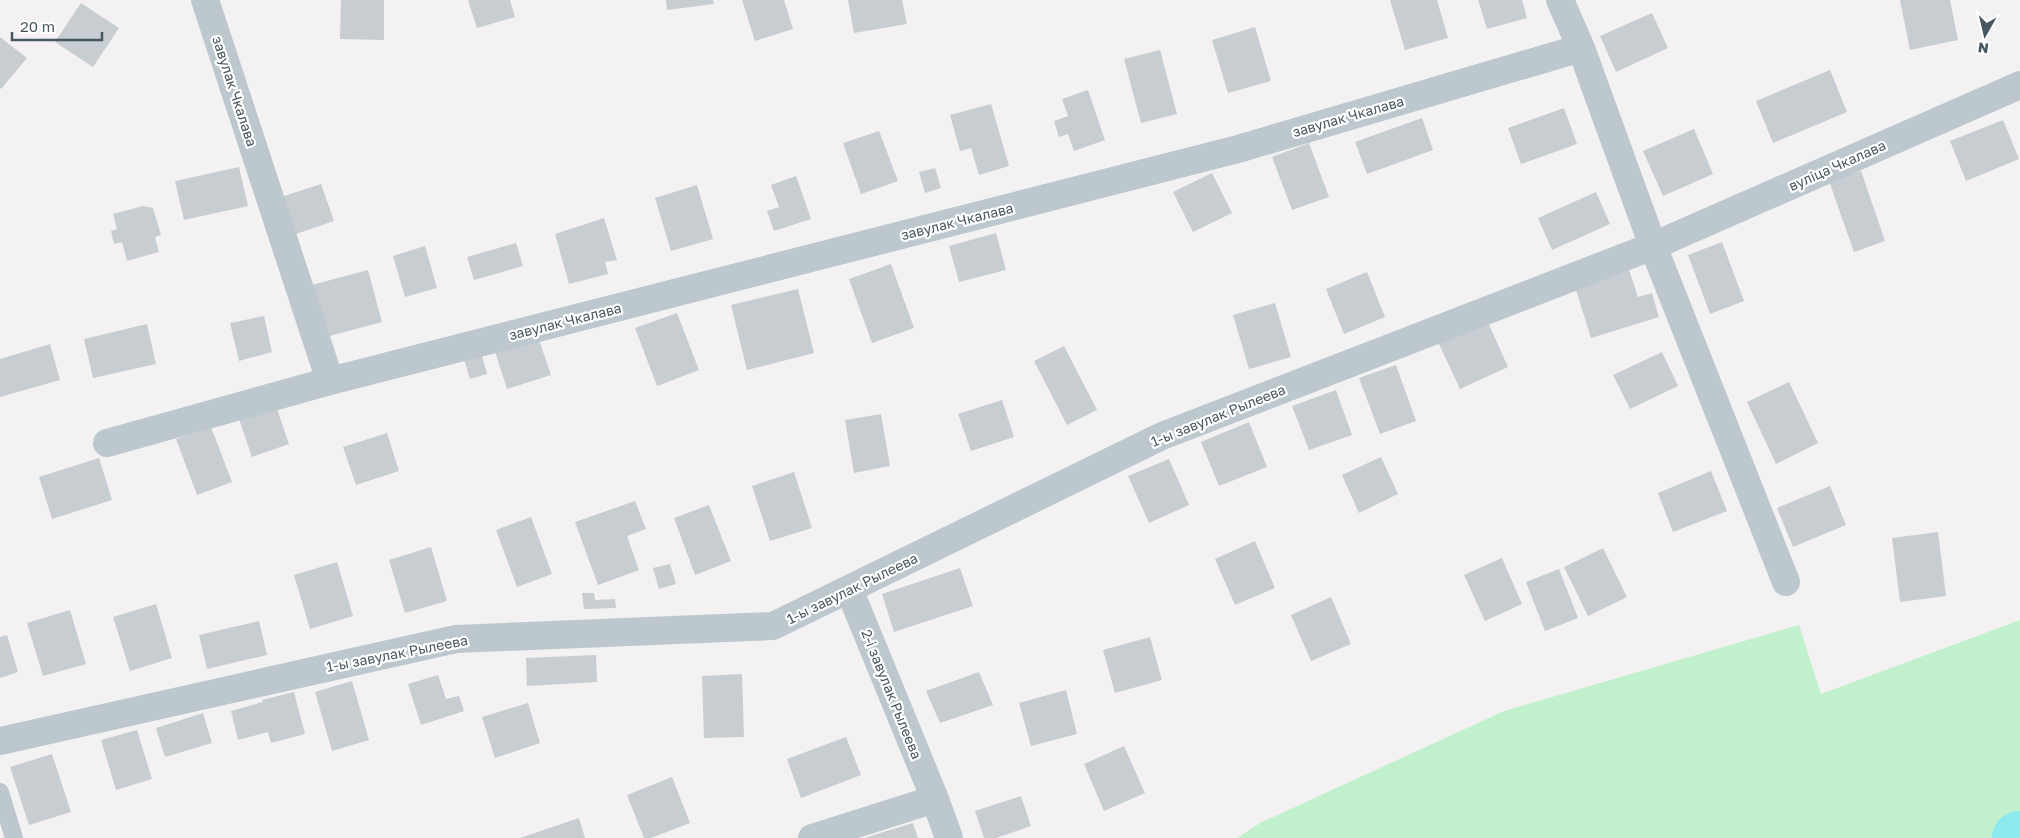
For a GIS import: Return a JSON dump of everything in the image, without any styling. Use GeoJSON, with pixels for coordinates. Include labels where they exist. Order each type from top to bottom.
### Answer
{"type":"FeatureCollection","features":[{"type":"Feature","properties":{"kind":"street","name":"завулак Чкалава"},"geometry":{"type":"LineString","coordinates":[[205,0],[330,381]]}},
{"type":"Feature","properties":{"kind":"street"},"geometry":{"type":"LineString","coordinates":[[1560,0],[1581,48],[1653,246],[1786,582]]}},
{"type":"Feature","properties":{"kind":"street","name":"завулак Чкалава"},"geometry":{"type":"LineString","coordinates":[[107,443],[330,381],[1238,149],[1581,48]]}},
{"type":"Feature","properties":{"kind":"street","name":"вуліца Чкалава"},"geometry":{"type":"LineString","coordinates":[[1653,246],[2020,85]]}},
{"type":"Feature","properties":{"kind":"street","name":"1-ы завулак Рылеева"},"geometry":{"type":"LineString","coordinates":[[0,741],[456,638],[774,626],[1162,436],[1653,246]]}},
{"type":"Feature","properties":{"kind":"street","name":"2-і завулак Рылеева"},"geometry":{"type":"LineString","coordinates":[[849,589],[935,799],[949,838]]}},
{"type":"Feature","properties":{"kind":"street"},"geometry":{"type":"LineString","coordinates":[[812,838],[935,799]]}},
{"type":"Feature","properties":{"kind":"lane"},"geometry":{"type":"LineString","coordinates":[[0,792],[14,838]]}},
{"type":"Feature","properties":{"kind":"green space"},"geometry":{"type":"Polygon","coordinates":[[[2020,620],[2020,838],[1237,838],[1260,823],[1504,711],[1799,625],[1821,694],[2020,620]]]}},
{"type":"Feature","properties":{"kind":"building"},"geometry":{"type":"Polygon","coordinates":[[[341,0],[384,0],[384,40],[340,39],[341,0]]]}},
{"type":"Feature","properties":{"kind":"building"},"geometry":{"type":"Polygon","coordinates":[[[468,0],[510,0],[515,17],[477,28],[468,0]]]}},
{"type":"Feature","properties":{"kind":"building"},"geometry":{"type":"Polygon","coordinates":[[[666,0],[713,0],[714,4],[667,10],[666,0]]]}},
{"type":"Feature","properties":{"kind":"building"},"geometry":{"type":"Polygon","coordinates":[[[742,0],[784,0],[793,29],[755,41],[742,0]]]}},
{"type":"Feature","properties":{"kind":"building"},"geometry":{"type":"Polygon","coordinates":[[[848,0],[902,0],[907,24],[854,33],[848,0]]]}},
{"type":"Feature","properties":{"kind":"building"},"geometry":{"type":"Polygon","coordinates":[[[1390,0],[1437,0],[1448,38],[1405,50],[1390,0]]]}},
{"type":"Feature","properties":{"kind":"building"},"geometry":{"type":"Polygon","coordinates":[[[1478,0],[1522,0],[1527,18],[1487,29],[1478,0]]]}},
{"type":"Feature","properties":{"kind":"building"},"geometry":{"type":"Polygon","coordinates":[[[1900,0],[1950,0],[1958,40],[1910,50],[1900,0]]]}},
{"type":"Feature","properties":{"kind":"building"},"geometry":{"type":"Polygon","coordinates":[[[81,3],[119,28],[93,67],[55,42],[81,3]]]}},
{"type":"Feature","properties":{"kind":"building"},"geometry":{"type":"Polygon","coordinates":[[[1652,13],[1668,48],[1616,72],[1600,36],[1652,13]]]}},
{"type":"Feature","properties":{"kind":"building"},"geometry":{"type":"Polygon","coordinates":[[[1255,27],[1271,81],[1228,93],[1212,40],[1255,27]]]}},
{"type":"Feature","properties":{"kind":"building"},"geometry":{"type":"Polygon","coordinates":[[[0,37],[27,58],[1,89],[0,88],[0,37]]]}},
{"type":"Feature","properties":{"kind":"building"},"geometry":{"type":"Polygon","coordinates":[[[1160,50],[1177,114],[1141,123],[1124,59],[1160,50]]]}},
{"type":"Feature","properties":{"kind":"building"},"geometry":{"type":"Polygon","coordinates":[[[1830,70],[1847,112],[1773,143],[1756,101],[1830,70]]]}},
{"type":"Feature","properties":{"kind":"building"},"geometry":{"type":"Polygon","coordinates":[[[1088,90],[1105,140],[1074,151],[1068,134],[1059,137],[1054,121],[1068,116],[1062,99],[1088,90]]]}},
{"type":"Feature","properties":{"kind":"building"},"geometry":{"type":"Polygon","coordinates":[[[991,104],[1009,166],[979,175],[971,148],[960,151],[950,115],[991,104]]]}},
{"type":"Feature","properties":{"kind":"building"},"geometry":{"type":"Polygon","coordinates":[[[1564,108],[1577,144],[1521,164],[1508,128],[1564,108]]]}},
{"type":"Feature","properties":{"kind":"building"},"geometry":{"type":"Polygon","coordinates":[[[1422,118],[1433,150],[1367,174],[1355,142],[1422,118]]]}},
{"type":"Feature","properties":{"kind":"building"},"geometry":{"type":"Polygon","coordinates":[[[2003,120],[2019,159],[1966,181],[1950,141],[2003,120]]]}},
{"type":"Feature","properties":{"kind":"building"},"geometry":{"type":"Polygon","coordinates":[[[1694,129],[1713,174],[1663,196],[1643,151],[1694,129]]]}},
{"type":"Feature","properties":{"kind":"building"},"geometry":{"type":"Polygon","coordinates":[[[879,131],[898,181],[861,194],[843,143],[879,131]]]}},
{"type":"Feature","properties":{"kind":"building"},"geometry":{"type":"Polygon","coordinates":[[[1309,143],[1329,197],[1292,210],[1272,157],[1309,143]]]}},
{"type":"Feature","properties":{"kind":"building"},"geometry":{"type":"Polygon","coordinates":[[[239,167],[248,206],[184,220],[175,181],[239,167]]]}},
{"type":"Feature","properties":{"kind":"building"},"geometry":{"type":"Polygon","coordinates":[[[935,168],[941,188],[925,193],[919,172],[935,168]]]}},
{"type":"Feature","properties":{"kind":"building"},"geometry":{"type":"Polygon","coordinates":[[[1861,171],[1885,241],[1854,252],[1829,181],[1861,171]]]}},
{"type":"Feature","properties":{"kind":"building"},"geometry":{"type":"Polygon","coordinates":[[[1212,173],[1232,213],[1193,232],[1173,192],[1212,173]]]}},
{"type":"Feature","properties":{"kind":"building"},"geometry":{"type":"Polygon","coordinates":[[[796,176],[811,219],[774,231],[767,211],[779,207],[771,185],[796,176]]]}},
{"type":"Feature","properties":{"kind":"building"},"geometry":{"type":"Polygon","coordinates":[[[321,184],[334,221],[290,236],[278,198],[321,184]]]}},
{"type":"Feature","properties":{"kind":"building"},"geometry":{"type":"Polygon","coordinates":[[[697,185],[713,239],[671,251],[655,198],[697,185]]]}},
{"type":"Feature","properties":{"kind":"building"},"geometry":{"type":"Polygon","coordinates":[[[1596,192],[1610,224],[1552,250],[1538,218],[1596,192]]]}},
{"type":"Feature","properties":{"kind":"building"},"geometry":{"type":"Polygon","coordinates":[[[143,206],[153,208],[161,235],[155,237],[159,252],[127,261],[122,242],[114,244],[111,231],[117,229],[113,214],[143,206]]]}},
{"type":"Feature","properties":{"kind":"building"},"geometry":{"type":"Polygon","coordinates":[[[604,218],[617,260],[605,262],[608,274],[569,284],[555,234],[604,218]]]}},
{"type":"Feature","properties":{"kind":"building"},"geometry":{"type":"Polygon","coordinates":[[[996,233],[1006,270],[959,282],[949,246],[996,233]]]}},
{"type":"Feature","properties":{"kind":"building"},"geometry":{"type":"Polygon","coordinates":[[[1722,242],[1744,301],[1710,314],[1688,255],[1722,242]]]}},
{"type":"Feature","properties":{"kind":"building"},"geometry":{"type":"Polygon","coordinates":[[[516,243],[523,266],[474,280],[467,257],[516,243]]]}},
{"type":"Feature","properties":{"kind":"building"},"geometry":{"type":"Polygon","coordinates":[[[425,246],[437,288],[405,297],[393,256],[425,246]]]}},
{"type":"Feature","properties":{"kind":"building"},"geometry":{"type":"Polygon","coordinates":[[[891,264],[914,328],[872,343],[849,279],[891,264]]]}},
{"type":"Feature","properties":{"kind":"building"},"geometry":{"type":"Polygon","coordinates":[[[368,270],[382,322],[322,338],[308,286],[368,270]]]}},
{"type":"Feature","properties":{"kind":"building"},"geometry":{"type":"Polygon","coordinates":[[[1629,270],[1638,297],[1652,293],[1659,317],[1591,338],[1575,287],[1629,270]]]}},
{"type":"Feature","properties":{"kind":"building"},"geometry":{"type":"Polygon","coordinates":[[[1367,272],[1385,317],[1344,334],[1326,289],[1367,272]]]}},
{"type":"Feature","properties":{"kind":"building"},"geometry":{"type":"Polygon","coordinates":[[[798,289],[814,353],[747,370],[731,305],[798,289]]]}},
{"type":"Feature","properties":{"kind":"building"},"geometry":{"type":"Polygon","coordinates":[[[1275,303],[1291,357],[1249,369],[1233,315],[1275,303]]]}},
{"type":"Feature","properties":{"kind":"building"},"geometry":{"type":"Polygon","coordinates":[[[677,313],[699,370],[657,386],[635,328],[677,313]]]}},
{"type":"Feature","properties":{"kind":"building"},"geometry":{"type":"Polygon","coordinates":[[[264,316],[272,352],[239,361],[230,323],[264,316]]]}},
{"type":"Feature","properties":{"kind":"building"},"geometry":{"type":"Polygon","coordinates":[[[1487,320],[1508,367],[1460,389],[1438,342],[1487,320]]]}},
{"type":"Feature","properties":{"kind":"building"},"geometry":{"type":"Polygon","coordinates":[[[147,324],[156,364],[93,378],[84,339],[147,324]]]}},
{"type":"Feature","properties":{"kind":"building"},"geometry":{"type":"Polygon","coordinates":[[[538,337],[551,375],[507,389],[495,352],[538,337]]]}},
{"type":"Feature","properties":{"kind":"building"},"geometry":{"type":"Polygon","coordinates":[[[50,344],[60,380],[0,397],[0,359],[50,344]]]}},
{"type":"Feature","properties":{"kind":"building"},"geometry":{"type":"Polygon","coordinates":[[[1064,346],[1097,410],[1067,425],[1034,361],[1064,346]]]}},
{"type":"Feature","properties":{"kind":"building"},"geometry":{"type":"Polygon","coordinates":[[[480,348],[487,374],[470,379],[462,353],[480,348]]]}},
{"type":"Feature","properties":{"kind":"building"},"geometry":{"type":"Polygon","coordinates":[[[1662,352],[1678,386],[1630,409],[1613,375],[1662,352]]]}},
{"type":"Feature","properties":{"kind":"building"},"geometry":{"type":"Polygon","coordinates":[[[1396,365],[1416,421],[1380,434],[1359,378],[1396,365]]]}},
{"type":"Feature","properties":{"kind":"building"},"geometry":{"type":"Polygon","coordinates":[[[1789,382],[1818,443],[1776,464],[1747,402],[1789,382]]]}},
{"type":"Feature","properties":{"kind":"building"},"geometry":{"type":"Polygon","coordinates":[[[1336,390],[1352,435],[1309,450],[1292,406],[1336,390]]]}},
{"type":"Feature","properties":{"kind":"building"},"geometry":{"type":"Polygon","coordinates":[[[1002,400],[1014,437],[971,451],[958,414],[1002,400]]]}},
{"type":"Feature","properties":{"kind":"building"},"geometry":{"type":"Polygon","coordinates":[[[275,403],[289,444],[252,457],[238,416],[275,403]]]}},
{"type":"Feature","properties":{"kind":"building"},"geometry":{"type":"Polygon","coordinates":[[[881,414],[890,466],[854,473],[845,420],[881,414]]]}},
{"type":"Feature","properties":{"kind":"building"},"geometry":{"type":"Polygon","coordinates":[[[1249,422],[1267,467],[1219,486],[1201,442],[1249,422]]]}},
{"type":"Feature","properties":{"kind":"building"},"geometry":{"type":"Polygon","coordinates":[[[211,427],[232,482],[197,495],[176,439],[211,427]]]}},
{"type":"Feature","properties":{"kind":"building"},"geometry":{"type":"Polygon","coordinates":[[[387,433],[399,471],[356,485],[343,447],[387,433]]]}},
{"type":"Feature","properties":{"kind":"building"},"geometry":{"type":"Polygon","coordinates":[[[1381,457],[1398,494],[1359,513],[1342,475],[1381,457]]]}},
{"type":"Feature","properties":{"kind":"building"},"geometry":{"type":"Polygon","coordinates":[[[99,458],[112,500],[52,519],[39,477],[99,458]]]}},
{"type":"Feature","properties":{"kind":"building"},"geometry":{"type":"Polygon","coordinates":[[[1169,459],[1189,505],[1149,523],[1128,476],[1169,459]]]}},
{"type":"Feature","properties":{"kind":"building"},"geometry":{"type":"Polygon","coordinates":[[[1711,471],[1727,511],[1673,532],[1658,493],[1711,471]]]}},
{"type":"Feature","properties":{"kind":"building"},"geometry":{"type":"Polygon","coordinates":[[[794,472],[812,528],[770,541],[752,486],[794,472]]]}},
{"type":"Feature","properties":{"kind":"building"},"geometry":{"type":"Polygon","coordinates":[[[1830,486],[1846,525],[1793,547],[1777,508],[1830,486]]]}},
{"type":"Feature","properties":{"kind":"building"},"geometry":{"type":"Polygon","coordinates":[[[635,501],[646,529],[627,536],[639,570],[598,585],[575,522],[635,501]]]}},
{"type":"Feature","properties":{"kind":"building"},"geometry":{"type":"Polygon","coordinates":[[[709,505],[731,561],[695,575],[674,518],[709,505]]]}},
{"type":"Feature","properties":{"kind":"building"},"geometry":{"type":"Polygon","coordinates":[[[531,517],[552,574],[517,587],[496,530],[531,517]]]}},
{"type":"Feature","properties":{"kind":"building"},"geometry":{"type":"Polygon","coordinates":[[[1938,532],[1946,596],[1900,602],[1892,538],[1938,532]]]}},
{"type":"Feature","properties":{"kind":"building"},"geometry":{"type":"Polygon","coordinates":[[[1255,541],[1275,588],[1235,605],[1215,559],[1255,541]]]}},
{"type":"Feature","properties":{"kind":"building"},"geometry":{"type":"Polygon","coordinates":[[[431,547],[447,601],[405,613],[389,560],[431,547]]]}},
{"type":"Feature","properties":{"kind":"building"},"geometry":{"type":"Polygon","coordinates":[[[1603,548],[1627,597],[1588,616],[1564,567],[1603,548]]]}},
{"type":"Feature","properties":{"kind":"building"},"geometry":{"type":"Polygon","coordinates":[[[1502,558],[1522,604],[1485,621],[1464,575],[1502,558]]]}},
{"type":"Feature","properties":{"kind":"building"},"geometry":{"type":"Polygon","coordinates":[[[337,562],[353,616],[310,629],[294,575],[337,562]]]}},
{"type":"Feature","properties":{"kind":"building"},"geometry":{"type":"Polygon","coordinates":[[[670,564],[676,584],[659,589],[653,568],[670,564]]]}},
{"type":"Feature","properties":{"kind":"building"},"geometry":{"type":"Polygon","coordinates":[[[960,568],[973,606],[894,632],[882,594],[960,568]]]}},
{"type":"Feature","properties":{"kind":"building"},"geometry":{"type":"Polygon","coordinates":[[[1559,569],[1578,618],[1545,631],[1526,582],[1559,569]]]}},
{"type":"Feature","properties":{"kind":"building"},"geometry":{"type":"Polygon","coordinates":[[[582,593],[594,593],[595,600],[615,599],[616,608],[584,609],[582,593]]]}},
{"type":"Feature","properties":{"kind":"building"},"geometry":{"type":"Polygon","coordinates":[[[1331,597],[1351,644],[1311,661],[1291,615],[1331,597]]]}},
{"type":"Feature","properties":{"kind":"building"},"geometry":{"type":"Polygon","coordinates":[[[156,604],[172,658],[130,671],[113,617],[156,604]]]}},
{"type":"Feature","properties":{"kind":"building"},"geometry":{"type":"Polygon","coordinates":[[[70,610],[86,664],[43,676],[27,623],[70,610]]]}},
{"type":"Feature","properties":{"kind":"building"},"geometry":{"type":"Polygon","coordinates":[[[259,621],[267,655],[207,669],[199,635],[259,621]]]}},
{"type":"Feature","properties":{"kind":"building"},"geometry":{"type":"Polygon","coordinates":[[[7,635],[18,672],[0,678],[0,637],[7,635]]]}},
{"type":"Feature","properties":{"kind":"building"},"geometry":{"type":"Polygon","coordinates":[[[1150,637],[1162,680],[1115,693],[1103,650],[1150,637]]]}},
{"type":"Feature","properties":{"kind":"building"},"geometry":{"type":"Polygon","coordinates":[[[596,655],[597,682],[527,686],[526,658],[596,655]]]}},
{"type":"Feature","properties":{"kind":"building"},"geometry":{"type":"Polygon","coordinates":[[[979,672],[993,705],[940,723],[926,691],[979,672]]]}},
{"type":"Feature","properties":{"kind":"building"},"geometry":{"type":"Polygon","coordinates":[[[742,674],[744,737],[704,738],[702,676],[742,674]]]}},
{"type":"Feature","properties":{"kind":"building"},"geometry":{"type":"Polygon","coordinates":[[[438,675],[446,699],[459,696],[464,711],[421,725],[408,684],[438,675]]]}},
{"type":"Feature","properties":{"kind":"building"},"geometry":{"type":"Polygon","coordinates":[[[352,681],[369,740],[332,751],[315,692],[352,681]]]}},
{"type":"Feature","properties":{"kind":"building"},"geometry":{"type":"Polygon","coordinates":[[[1066,690],[1077,734],[1031,746],[1019,703],[1066,690]]]}},
{"type":"Feature","properties":{"kind":"building"},"geometry":{"type":"Polygon","coordinates":[[[294,692],[305,734],[271,743],[268,732],[238,740],[231,711],[263,702],[262,700],[294,692]]]}},
{"type":"Feature","properties":{"kind":"building"},"geometry":{"type":"Polygon","coordinates":[[[528,703],[540,743],[495,758],[482,717],[528,703]]]}},
{"type":"Feature","properties":{"kind":"building"},"geometry":{"type":"Polygon","coordinates":[[[203,713],[212,743],[165,757],[156,728],[203,713]]]}},
{"type":"Feature","properties":{"kind":"building"},"geometry":{"type":"Polygon","coordinates":[[[137,730],[152,779],[116,790],[101,740],[137,730]]]}},
{"type":"Feature","properties":{"kind":"building"},"geometry":{"type":"Polygon","coordinates":[[[846,737],[861,775],[801,798],[787,759],[846,737]]]}},
{"type":"Feature","properties":{"kind":"building"},"geometry":{"type":"Polygon","coordinates":[[[1124,746],[1145,793],[1104,811],[1084,764],[1124,746]]]}},
{"type":"Feature","properties":{"kind":"building"},"geometry":{"type":"Polygon","coordinates":[[[52,754],[71,812],[29,825],[10,767],[52,754]]]}},
{"type":"Feature","properties":{"kind":"building"},"geometry":{"type":"Polygon","coordinates":[[[672,777],[690,823],[651,838],[644,838],[627,795],[672,777]]]}},
{"type":"Feature","properties":{"kind":"building"},"geometry":{"type":"Polygon","coordinates":[[[1021,796],[1031,826],[996,838],[984,838],[975,811],[1021,796]]]}},
{"type":"Feature","properties":{"kind":"building"},"geometry":{"type":"Polygon","coordinates":[[[579,818],[585,838],[520,838],[579,818]]]}},
{"type":"Feature","properties":{"kind":"building"},"geometry":{"type":"Polygon","coordinates":[[[913,823],[918,838],[864,838],[913,823]]]}}]}
